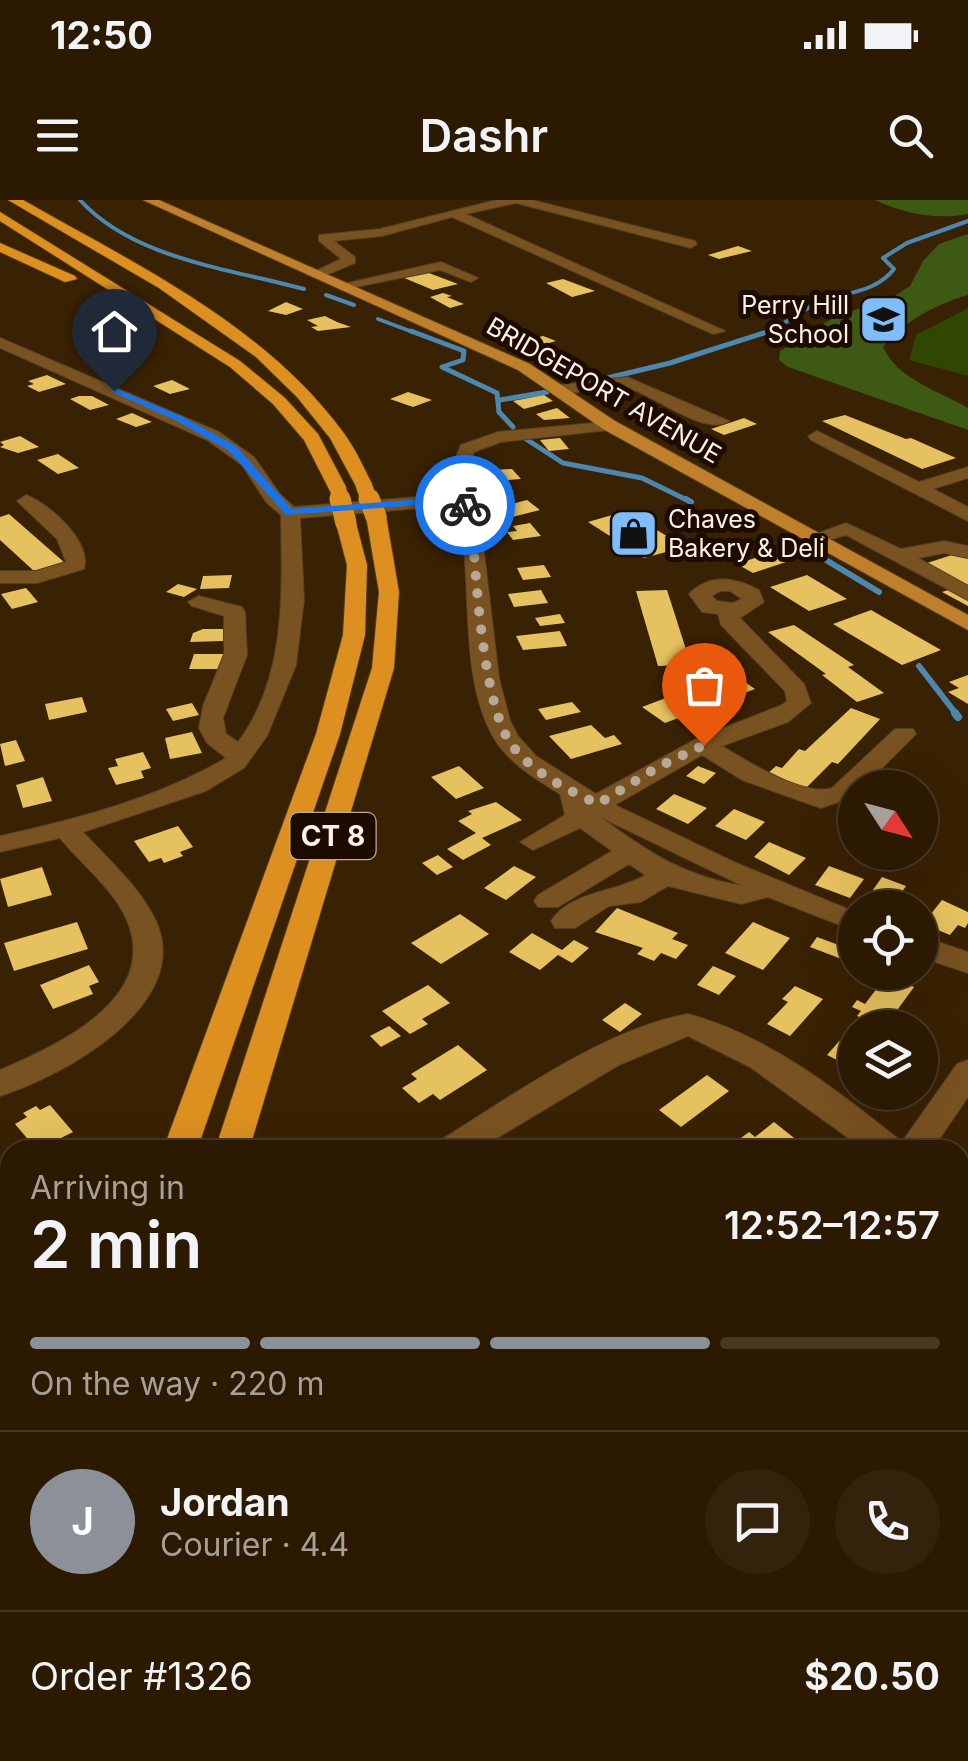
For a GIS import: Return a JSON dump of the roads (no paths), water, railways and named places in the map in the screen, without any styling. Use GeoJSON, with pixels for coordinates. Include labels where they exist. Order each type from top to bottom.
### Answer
{"type":"FeatureCollection","features":[{"type":"Feature","properties":{"kind":"highway","name":"CT 8"},"geometry":{"type":"LineString","coordinates":[[14,200],[166,289],[272,362],[328,422],[351,454],[376,516],[389,592],[384,668],[235,1140]]}},
{"type":"Feature","properties":{"kind":"highway","name":"CT 8"},"geometry":{"type":"LineString","coordinates":[[0,216],[234,364],[279,401],[312,438],[338,489],[357,565],[350,652],[328,734],[184,1140]]}},
{"type":"Feature","properties":{"kind":"highway"},"geometry":{"type":"LineString","coordinates":[[0,247],[234,364]]}},
{"type":"Feature","properties":{"kind":"main road","name":"BRIDGEPORT AVENUE"},"geometry":{"type":"LineString","coordinates":[[148,200],[501,356],[560,390],[609,425],[968,624]]}},
{"type":"Feature","properties":{"kind":"street"},"geometry":{"type":"LineString","coordinates":[[314,274],[350,260],[323,238],[370,235],[512,200]]}},
{"type":"Feature","properties":{"kind":"street"},"geometry":{"type":"LineString","coordinates":[[520,200],[691,244]]}},
{"type":"Feature","properties":{"kind":"street"},"geometry":{"type":"LineString","coordinates":[[452,212],[718,331]]}},
{"type":"Feature","properties":{"kind":"street"},"geometry":{"type":"LineString","coordinates":[[341,286],[440,266],[471,278]]}},
{"type":"Feature","properties":{"kind":"street"},"geometry":{"type":"LineString","coordinates":[[0,844],[66,829],[197,786],[219,775],[255,736],[285,665],[294,600],[290,513],[273,498],[248,461],[213,436],[3,345]]}},
{"type":"Feature","properties":{"kind":"street"},"geometry":{"type":"LineString","coordinates":[[560,390],[628,382],[664,402],[721,421]]}},
{"type":"Feature","properties":{"kind":"street"},"geometry":{"type":"LineString","coordinates":[[609,425],[498,437],[467,449],[461,460],[462,499],[472,526],[489,678],[498,718],[514,749],[584,804],[630,852],[667,874],[741,895],[752,895],[766,886]]}},
{"type":"Feature","properties":{"kind":"street"},"geometry":{"type":"LineString","coordinates":[[817,436],[968,515]]}},
{"type":"Feature","properties":{"kind":"street"},"geometry":{"type":"LineString","coordinates":[[919,488],[968,472]]}},
{"type":"Feature","properties":{"kind":"street"},"geometry":{"type":"LineString","coordinates":[[290,513],[462,499]]}},
{"type":"Feature","properties":{"kind":"street"},"geometry":{"type":"LineString","coordinates":[[0,577],[37,577],[77,566],[69,541],[55,524],[26,502]]}},
{"type":"Feature","properties":{"kind":"street"},"geometry":{"type":"LineString","coordinates":[[814,538],[846,529],[968,594]]}},
{"type":"Feature","properties":{"kind":"street"},"geometry":{"type":"LineString","coordinates":[[898,556],[944,547],[968,552]]}},
{"type":"Feature","properties":{"kind":"street"},"geometry":{"type":"LineString","coordinates":[[198,602],[234,612],[238,628],[234,658],[214,706],[212,730],[219,744],[242,753]]}},
{"type":"Feature","properties":{"kind":"street"},"geometry":{"type":"LineString","coordinates":[[533,842],[584,804],[704,745],[796,707],[800,698],[796,688],[728,620],[728,610]]}},
{"type":"Feature","properties":{"kind":"street"},"geometry":{"type":"LineString","coordinates":[[704,745],[751,775],[820,800],[842,792],[904,734]]}},
{"type":"Feature","properties":{"kind":"street"},"geometry":{"type":"LineString","coordinates":[[584,804],[838,915]]}},
{"type":"Feature","properties":{"kind":"street"},"geometry":{"type":"LineString","coordinates":[[0,1084],[67,1054],[111,1023],[136,990],[150,952],[142,922],[66,829]]}},
{"type":"Feature","properties":{"kind":"street"},"geometry":{"type":"LineString","coordinates":[[630,852],[556,911],[603,898],[631,896],[667,874]]}},
{"type":"Feature","properties":{"kind":"street"},"geometry":{"type":"LineString","coordinates":[[938,953],[968,964]]}},
{"type":"Feature","properties":{"kind":"street"},"geometry":{"type":"LineString","coordinates":[[469,1140],[638,1042],[686,1024],[731,1038],[875,1140]]}},
{"type":"Feature","properties":{"kind":"street"},"geometry":{"type":"LineString","coordinates":[[921,1140],[968,1072]]}},
{"type":"Feature","properties":{"kind":"waterway"},"geometry":{"type":"LineString","coordinates":[[80,200],[102,220],[155,249],[304,289]]}},
{"type":"Feature","properties":{"kind":"waterway"},"geometry":{"type":"LineString","coordinates":[[769,331],[821,302],[876,284],[894,269],[883,258],[907,243],[968,221]]}},
{"type":"Feature","properties":{"kind":"waterway"},"geometry":{"type":"LineString","coordinates":[[326,295],[354,305]]}},
{"type":"Feature","properties":{"kind":"waterway"},"geometry":{"type":"LineString","coordinates":[[378,319],[418,334]]}},
{"type":"Feature","properties":{"kind":"waterway"},"geometry":{"type":"LineString","coordinates":[[411,331],[464,351],[463,360],[442,367],[497,393],[499,412],[513,427]]}},
{"type":"Feature","properties":{"kind":"waterway"},"geometry":{"type":"LineString","coordinates":[[582,384],[670,363],[769,331]]}},
{"type":"Feature","properties":{"kind":"waterway"},"geometry":{"type":"LineString","coordinates":[[762,334],[769,331]]}},
{"type":"Feature","properties":{"kind":"waterway"},"geometry":{"type":"LineString","coordinates":[[500,400],[547,392]]}},
{"type":"Feature","properties":{"kind":"waterway"},"geometry":{"type":"LineString","coordinates":[[526,439],[563,463],[642,478],[691,502],[686,499]]}},
{"type":"Feature","properties":{"kind":"waterway"},"geometry":{"type":"LineString","coordinates":[[821,557],[879,592]]}},
{"type":"Feature","properties":{"kind":"waterway"},"geometry":{"type":"LineString","coordinates":[[919,666],[957,715]]}},
{"type":"Feature","properties":{"kind":"waterway"},"geometry":{"type":"LineString","coordinates":[[955,713],[958,717]]}},
{"type":"Feature","properties":{"kind":"place","name":"Perry Hill School"},"geometry":{"type":"Point","coordinates":[884,319]}},
{"type":"Feature","properties":{"kind":"place","name":"Chaves Bakery & Deli"},"geometry":{"type":"Point","coordinates":[633,533]}}]}
